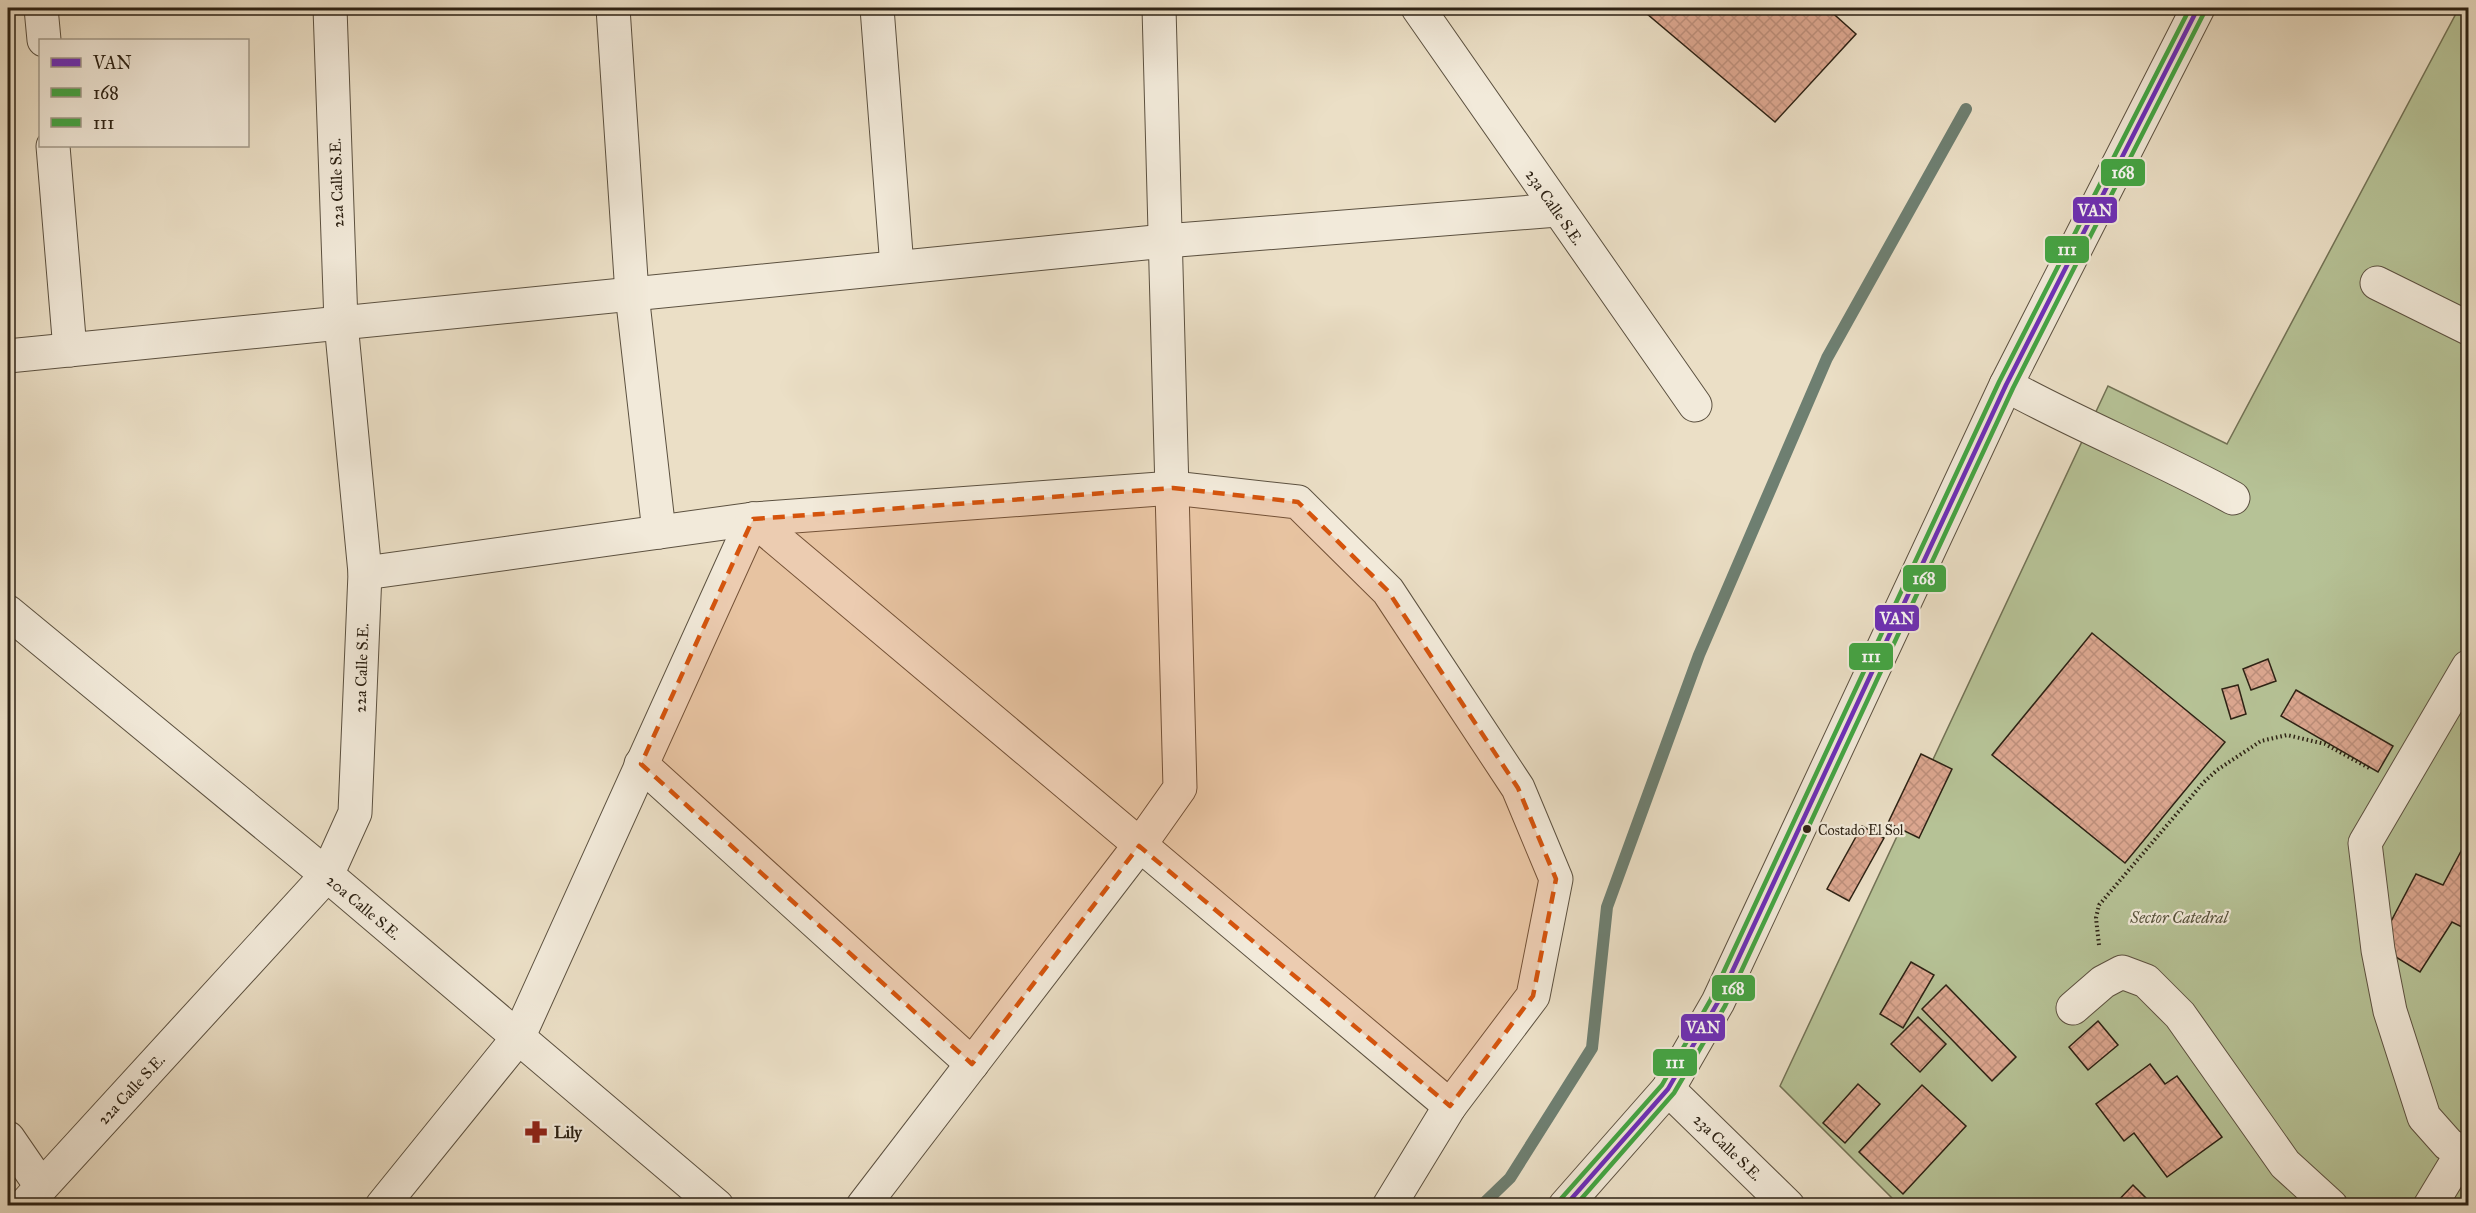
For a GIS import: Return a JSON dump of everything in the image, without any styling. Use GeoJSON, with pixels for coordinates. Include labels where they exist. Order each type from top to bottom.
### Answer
{"type":"FeatureCollection","features":[{"type":"Feature","properties":{"kind":"street"},"geometry":{"type":"LineString","coordinates":[[41,8],[44,39]]}},
{"type":"Feature","properties":{"kind":"street","name":"22a Calle S.E."},"geometry":{"type":"LineString","coordinates":[[33,1196],[327,875],[355,813],[365,573],[341,322],[330,8]]}},
{"type":"Feature","properties":{"kind":"street"},"geometry":{"type":"LineString","coordinates":[[613,8],[632,294],[659,532]]}},
{"type":"Feature","properties":{"kind":"street"},"geometry":{"type":"LineString","coordinates":[[877,8],[897,267]]}},
{"type":"Feature","properties":{"kind":"street"},"geometry":{"type":"LineString","coordinates":[[863,1206],[1139,846],[1179,788],[1159,8]]}},
{"type":"Feature","properties":{"kind":"street","name":"23a Calle S.E."},"geometry":{"type":"LineString","coordinates":[[1418,8],[1695,405]]}},
{"type":"Feature","properties":{"kind":"street"},"geometry":{"type":"LineString","coordinates":[[1565,1206],[1668,1089],[1718,1002],[2006,385],[2198,8]]}},
{"type":"Feature","properties":{"kind":"street"},"geometry":{"type":"LineString","coordinates":[[52,147],[70,350]]}},
{"type":"Feature","properties":{"kind":"street"},"geometry":{"type":"LineString","coordinates":[[8,356],[1165,241],[1557,210]]}},
{"type":"Feature","properties":{"kind":"street"},"geometry":{"type":"LineString","coordinates":[[2377,282],[2469,328]]}},
{"type":"Feature","properties":{"kind":"street"},"geometry":{"type":"LineString","coordinates":[[2006,385],[2061,415],[2191,475],[2233,498]]}},
{"type":"Feature","properties":{"kind":"street"},"geometry":{"type":"LineString","coordinates":[[365,573],[753,519],[1173,488],[1298,502],[1388,591],[1518,789],[1556,879],[1533,996],[1450,1106],[1389,1206]]}},
{"type":"Feature","properties":{"kind":"street"},"geometry":{"type":"LineString","coordinates":[[382,1206],[518,1038],[640,764],[753,519]]}},
{"type":"Feature","properties":{"kind":"street"},"geometry":{"type":"LineString","coordinates":[[753,519],[1450,1106]]}},
{"type":"Feature","properties":{"kind":"street","name":"20a Calle S.E."},"geometry":{"type":"LineString","coordinates":[[8,612],[327,875],[717,1206]]}},
{"type":"Feature","properties":{"kind":"street"},"geometry":{"type":"LineString","coordinates":[[2430,1206],[2465,1155],[2448,1144],[2424,1117],[2390,1011],[2378,950],[2365,843],[2469,667]]}},
{"type":"Feature","properties":{"kind":"street"},"geometry":{"type":"LineString","coordinates":[[640,764],[972,1064]]}},
{"type":"Feature","properties":{"kind":"street"},"geometry":{"type":"LineString","coordinates":[[2073,1008],[2103,982],[2122,972],[2146,981],[2180,1015],[2285,1164],[2331,1206]]}},
{"type":"Feature","properties":{"kind":"street","name":"23a Calle S.E."},"geometry":{"type":"LineString","coordinates":[[1668,1089],[1788,1206]]}},
{"type":"Feature","properties":{"kind":"street"},"geometry":{"type":"LineString","coordinates":[[8,1138],[33,1196]]}},
{"type":"Feature","properties":{"kind":"path"},"geometry":{"type":"LineString","coordinates":[[2103,982],[2096,918],[2099,905],[2217,770],[2261,741],[2287,735],[2325,744],[2398,786]]}},
{"type":"Feature","properties":{"kind":"highlighted area"},"geometry":{"type":"Polygon","coordinates":[[[1173,488],[1298,502],[1388,591],[1518,788],[1556,879],[1533,996],[1450,1106],[1139,846],[972,1064],[641,764],[753,519],[1173,488]]]}},
{"type":"Feature","properties":{"kind":"green space","name":"Sector Catedral"},"geometry":{"type":"Polygon","coordinates":[[[2459,8],[2468,8],[2468,1205],[1899,1205],[1780,1086],[2108,386],[2227,444],[2459,8]]]}},
{"type":"Feature","properties":{"kind":"building"},"geometry":{"type":"Polygon","coordinates":[[[1640,8],[1827,8],[1856,34],[1775,122],[1640,8]]]}},
{"type":"Feature","properties":{"kind":"building"},"geometry":{"type":"Polygon","coordinates":[[[2092,633],[2225,742],[2125,863],[1992,755],[2092,633]]]}},
{"type":"Feature","properties":{"kind":"building"},"geometry":{"type":"Polygon","coordinates":[[[2268,659],[2276,681],[2251,690],[2243,669],[2268,659]]]}},
{"type":"Feature","properties":{"kind":"building"},"geometry":{"type":"Polygon","coordinates":[[[2238,685],[2246,714],[2231,719],[2222,689],[2238,685]]]}},
{"type":"Feature","properties":{"kind":"building"},"geometry":{"type":"Polygon","coordinates":[[[2296,690],[2393,746],[2378,772],[2281,716],[2296,690]]]}},
{"type":"Feature","properties":{"kind":"building"},"geometry":{"type":"Polygon","coordinates":[[[1921,754],[1952,769],[1919,838],[1888,823],[1921,754]]]}},
{"type":"Feature","properties":{"kind":"building"},"geometry":{"type":"Polygon","coordinates":[[[1862,826],[1884,838],[1849,901],[1827,889],[1862,826]]]}},
{"type":"Feature","properties":{"kind":"building"},"geometry":{"type":"Polygon","coordinates":[[[2468,838],[2468,930],[2452,922],[2420,972],[2378,946],[2416,874],[2443,885],[2468,838]]]}},
{"type":"Feature","properties":{"kind":"building"},"geometry":{"type":"Polygon","coordinates":[[[1911,962],[1934,975],[1903,1028],[1880,1014],[1911,962]]]}},
{"type":"Feature","properties":{"kind":"building"},"geometry":{"type":"Polygon","coordinates":[[[1946,985],[2016,1057],[1992,1081],[1922,1009],[1946,985]]]}},
{"type":"Feature","properties":{"kind":"building"},"geometry":{"type":"Polygon","coordinates":[[[1918,1017],[1946,1044],[1920,1072],[1891,1044],[1918,1017]]]}},
{"type":"Feature","properties":{"kind":"building"},"geometry":{"type":"Polygon","coordinates":[[[2098,1021],[2118,1045],[2088,1070],[2069,1047],[2098,1021]]]}},
{"type":"Feature","properties":{"kind":"building"},"geometry":{"type":"Polygon","coordinates":[[[2150,1064],[2165,1084],[2177,1076],[2222,1137],[2167,1177],[2134,1133],[2124,1141],[2096,1104],[2150,1064]]]}},
{"type":"Feature","properties":{"kind":"building"},"geometry":{"type":"Polygon","coordinates":[[[1858,1084],[1880,1104],[1845,1143],[1823,1123],[1858,1084]]]}},
{"type":"Feature","properties":{"kind":"building"},"geometry":{"type":"Polygon","coordinates":[[[1922,1085],[1966,1126],[1903,1194],[1859,1152],[1922,1085]]]}},
{"type":"Feature","properties":{"kind":"building"},"geometry":{"type":"Polygon","coordinates":[[[2133,1185],[2154,1206],[2113,1206],[2133,1185]]]}},
{"type":"Feature","properties":{"kind":"waterway"},"geometry":{"type":"LineString","coordinates":[[1481,1206],[1510,1178],[1592,1048],[1607,907],[1699,655],[1827,358],[1966,109]]}},
{"type":"Feature","properties":{"kind":"transit line","name":"111"},"geometry":{"type":"LineString","coordinates":[[1559,1201],[1662,1085],[1711,999],[1999,382],[2190,8]]}},
{"type":"Feature","properties":{"kind":"transit line","name":"VAN"},"geometry":{"type":"LineString","coordinates":[[1565,1206],[1668,1089],[1718,1002],[2006,385],[2198,8]]}},
{"type":"Feature","properties":{"kind":"transit line","name":"168"},"geometry":{"type":"LineString","coordinates":[[1575,1206],[1674,1093],[1725,1006],[2013,388],[2205,11]]}},
{"type":"Feature","properties":{"kind":"place","name":"Costado El Sol"},"geometry":{"type":"Point","coordinates":[1807,829]}},
{"type":"Feature","properties":{"kind":"place","name":"Lily"},"geometry":{"type":"Point","coordinates":[536,1132]}}]}
